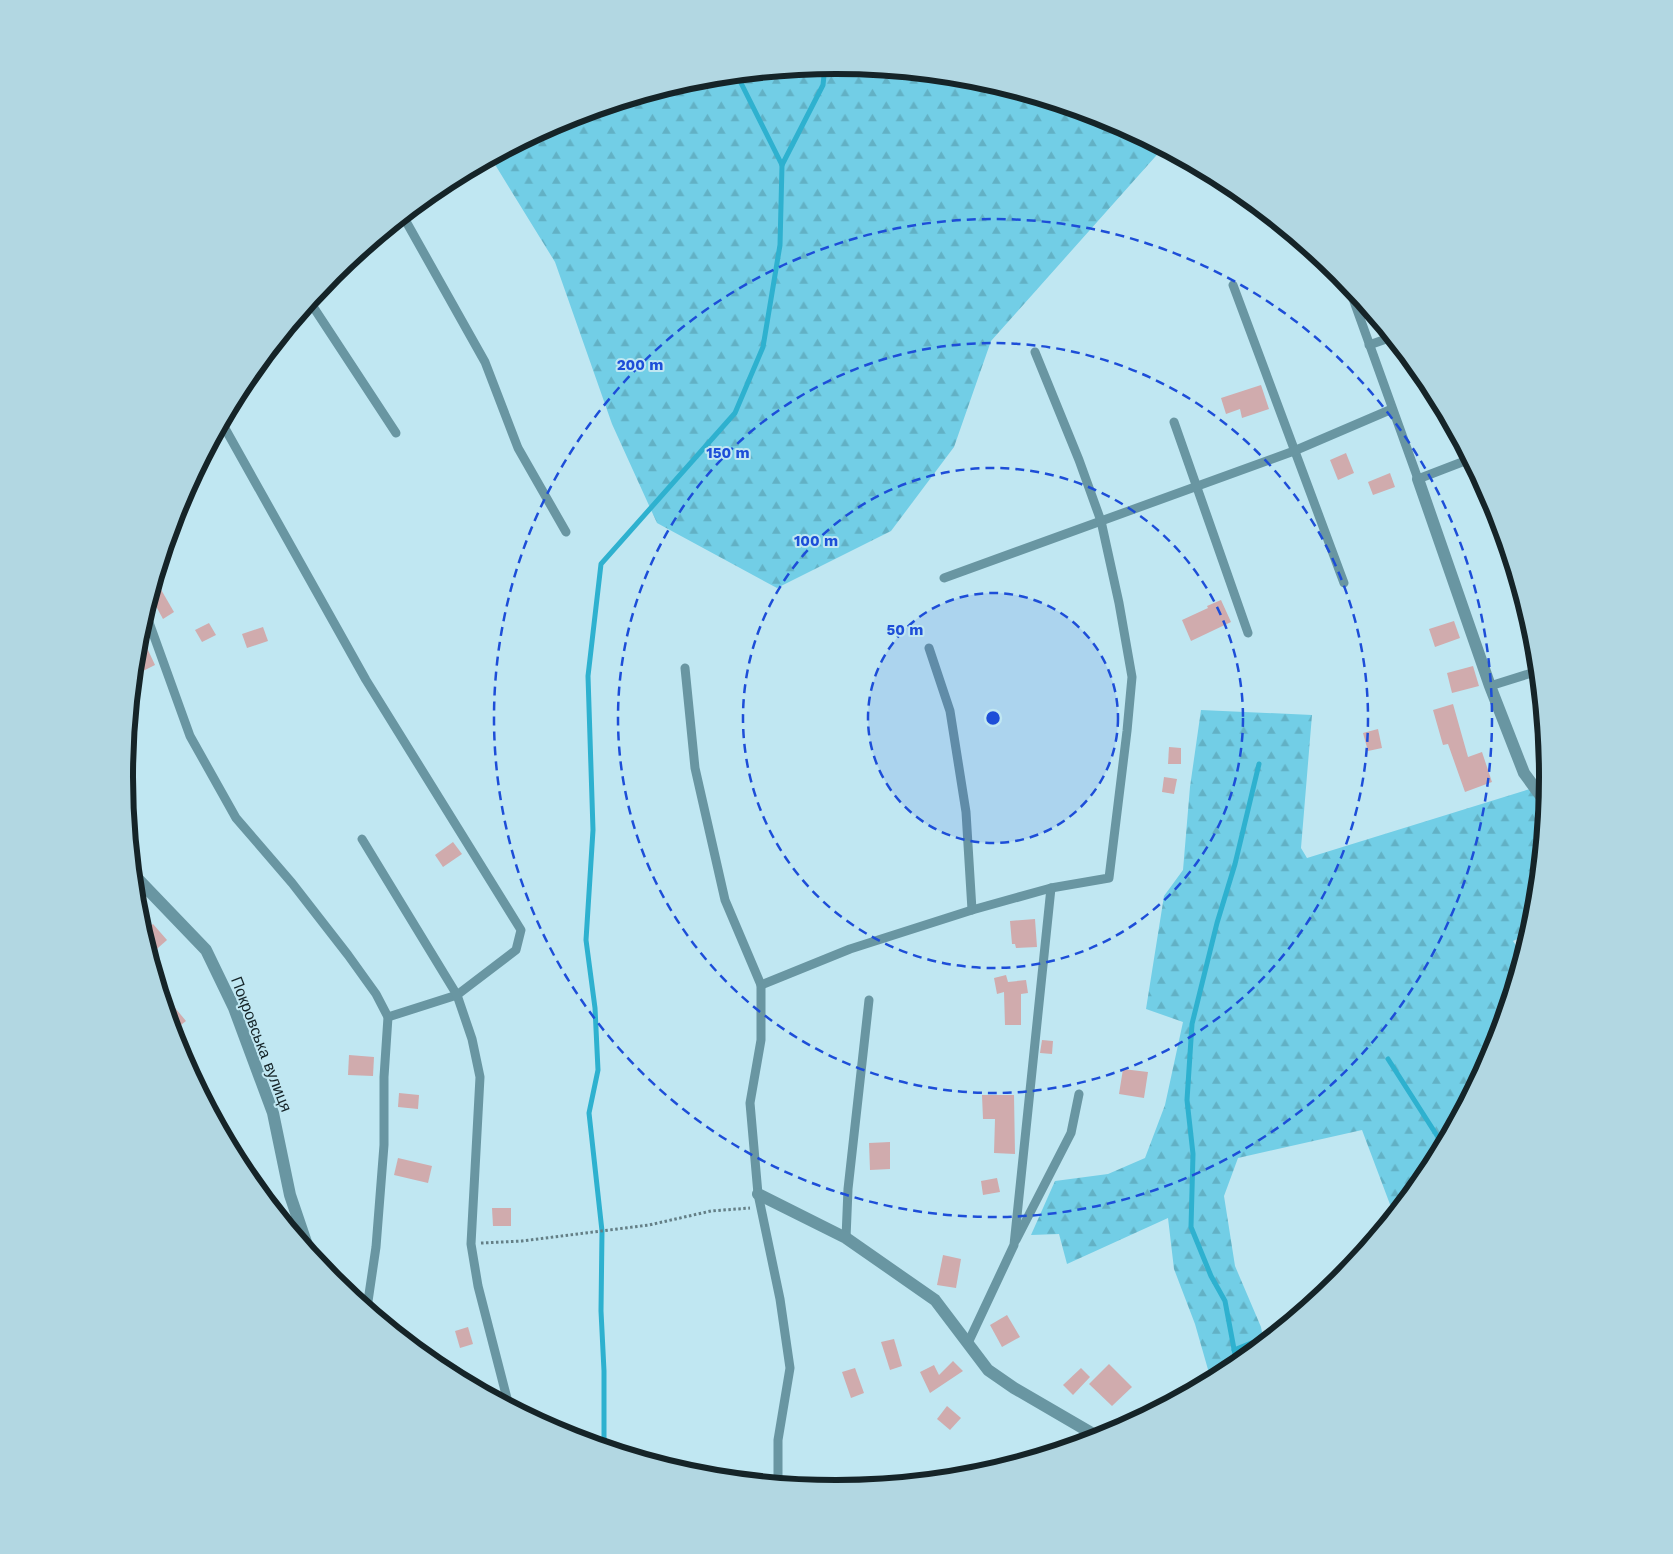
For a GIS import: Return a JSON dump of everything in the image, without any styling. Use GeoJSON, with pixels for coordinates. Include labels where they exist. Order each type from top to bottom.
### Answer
{"type":"FeatureCollection","features":[{"type":"Feature","properties":{"kind":"street"},"geometry":{"type":"LineString","coordinates":[[1418,479],[1490,686],[1524,772],[1539,794]]}},
{"type":"Feature","properties":{"kind":"street","name":"Покровська вулиця"},"geometry":{"type":"LineString","coordinates":[[141,883],[206,950],[234,1008],[273,1113],[290,1195],[304,1236]]}},
{"type":"Feature","properties":{"kind":"street"},"geometry":{"type":"LineString","coordinates":[[758,1194],[846,1238],[935,1300],[988,1370],[1014,1388],[1091,1433]]}},
{"type":"Feature","properties":{"kind":"lane"},"geometry":{"type":"LineString","coordinates":[[406,221],[485,362],[518,448],[566,532]]}},
{"type":"Feature","properties":{"kind":"lane"},"geometry":{"type":"LineString","coordinates":[[1233,285],[1344,583]]}},
{"type":"Feature","properties":{"kind":"lane"},"geometry":{"type":"LineString","coordinates":[[1354,301],[1418,479],[1464,461]]}},
{"type":"Feature","properties":{"kind":"lane"},"geometry":{"type":"LineString","coordinates":[[313,307],[396,434]]}},
{"type":"Feature","properties":{"kind":"lane"},"geometry":{"type":"LineString","coordinates":[[1369,345],[1386,339]]}},
{"type":"Feature","properties":{"kind":"lane"},"geometry":{"type":"LineString","coordinates":[[761,986],[850,949],[972,910],[1051,888],[1108,878],[1132,677],[1119,603],[1101,521],[1079,460],[1035,352]]}},
{"type":"Feature","properties":{"kind":"lane"},"geometry":{"type":"LineString","coordinates":[[944,578],[1294,451],[1392,409]]}},
{"type":"Feature","properties":{"kind":"lane"},"geometry":{"type":"LineString","coordinates":[[1174,422],[1248,633]]}},
{"type":"Feature","properties":{"kind":"lane"},"geometry":{"type":"LineString","coordinates":[[225,429],[366,680],[521,930],[516,950],[457,995],[388,1018]]}},
{"type":"Feature","properties":{"kind":"lane"},"geometry":{"type":"LineString","coordinates":[[150,626],[190,736],[236,818],[292,883],[348,955],[376,994],[388,1018],[384,1077],[384,1145],[376,1247],[368,1301]]}},
{"type":"Feature","properties":{"kind":"lane"},"geometry":{"type":"LineString","coordinates":[[930,648],[952,721],[966,812],[972,910]]}},
{"type":"Feature","properties":{"kind":"lane"},"geometry":{"type":"LineString","coordinates":[[684,668],[696,768],[725,900],[761,986],[761,1040],[750,1103],[758,1194],[780,1299],[790,1368],[778,1440],[778,1478]]}},
{"type":"Feature","properties":{"kind":"lane"},"geometry":{"type":"LineString","coordinates":[[1490,686],[1532,673]]}},
{"type":"Feature","properties":{"kind":"lane"},"geometry":{"type":"LineString","coordinates":[[362,839],[457,995],[472,1039],[480,1077],[471,1244],[478,1286],[508,1399]]}},
{"type":"Feature","properties":{"kind":"lane"},"geometry":{"type":"LineString","coordinates":[[1014,1245],[1051,888]]}},
{"type":"Feature","properties":{"kind":"lane"},"geometry":{"type":"LineString","coordinates":[[846,1238],[849,1180],[868,1000]]}},
{"type":"Feature","properties":{"kind":"lane"},"geometry":{"type":"LineString","coordinates":[[968,1343],[1014,1245],[1071,1133],[1079,1094]]}},
{"type":"Feature","properties":{"kind":"path"},"geometry":{"type":"LineString","coordinates":[[471,1244],[522,1241],[649,1225],[711,1211],[761,1207]]}},
{"type":"Feature","properties":{"kind":"green space"},"geometry":{"type":"Polygon","coordinates":[[[791,75],[882,75],[928,80],[974,87],[1063,111],[1106,127],[1159,152],[991,341],[954,447],[891,531],[777,588],[657,523],[612,424],[555,262],[494,163],[525,146],[567,127],[610,111],[699,87],[791,75]]]}},
{"type":"Feature","properties":{"kind":"green space"},"geometry":{"type":"Polygon","coordinates":[[[1201,710],[1312,715],[1301,848],[1307,858],[1530,789],[1539,800],[1534,869],[1526,914],[1521,937],[1513,941],[1518,949],[1516,959],[1486,1046],[1446,1129],[1421,1168],[1391,1208],[1362,1130],[1238,1158],[1224,1196],[1235,1266],[1261,1327],[1263,1337],[1209,1373],[1195,1324],[1174,1269],[1168,1218],[1067,1264],[1059,1234],[1031,1235],[1055,1181],[1108,1174],[1145,1158],[1165,1105],[1183,1022],[1146,1009],[1164,896],[1183,870],[1190,787],[1201,710]]]}},
{"type":"Feature","properties":{"kind":"building"},"geometry":{"type":"Polygon","coordinates":[[[1261,385],[1269,409],[1242,418],[1240,409],[1226,414],[1221,398],[1261,385]]]}},
{"type":"Feature","properties":{"kind":"building"},"geometry":{"type":"Polygon","coordinates":[[[1346,453],[1354,473],[1338,480],[1330,460],[1346,453]]]}},
{"type":"Feature","properties":{"kind":"building"},"geometry":{"type":"Polygon","coordinates":[[[1390,473],[1395,487],[1373,495],[1368,482],[1390,473]]]}},
{"type":"Feature","properties":{"kind":"building"},"geometry":{"type":"Polygon","coordinates":[[[160,587],[174,612],[163,619],[155,604],[160,587]]]}},
{"type":"Feature","properties":{"kind":"building"},"geometry":{"type":"Polygon","coordinates":[[[1221,600],[1231,622],[1191,641],[1182,620],[1221,600]]]}},
{"type":"Feature","properties":{"kind":"building"},"geometry":{"type":"Polygon","coordinates":[[[1454,621],[1460,638],[1435,647],[1429,629],[1454,621]]]}},
{"type":"Feature","properties":{"kind":"building"},"geometry":{"type":"Polygon","coordinates":[[[209,623],[216,635],[202,642],[195,630],[209,623]]]}},
{"type":"Feature","properties":{"kind":"building"},"geometry":{"type":"Polygon","coordinates":[[[263,627],[268,641],[247,648],[242,634],[263,627]]]}},
{"type":"Feature","properties":{"kind":"building"},"geometry":{"type":"Polygon","coordinates":[[[146,646],[155,665],[141,672],[146,646]]]}},
{"type":"Feature","properties":{"kind":"building"},"geometry":{"type":"Polygon","coordinates":[[[1473,666],[1479,686],[1452,693],[1447,673],[1473,666]]]}},
{"type":"Feature","properties":{"kind":"building"},"geometry":{"type":"Polygon","coordinates":[[[1453,704],[1468,757],[1482,752],[1492,782],[1465,792],[1448,744],[1443,745],[1433,710],[1453,704]]]}},
{"type":"Feature","properties":{"kind":"building"},"geometry":{"type":"Polygon","coordinates":[[[1378,729],[1382,748],[1368,751],[1363,733],[1378,729]]]}},
{"type":"Feature","properties":{"kind":"building"},"geometry":{"type":"Polygon","coordinates":[[[1169,747],[1181,748],[1181,764],[1168,764],[1169,747]]]}},
{"type":"Feature","properties":{"kind":"building"},"geometry":{"type":"Polygon","coordinates":[[[1164,777],[1177,779],[1174,794],[1162,792],[1164,777]]]}},
{"type":"Feature","properties":{"kind":"building"},"geometry":{"type":"Polygon","coordinates":[[[453,842],[462,854],[443,867],[435,855],[453,842]]]}},
{"type":"Feature","properties":{"kind":"building"},"geometry":{"type":"Polygon","coordinates":[[[1035,919],[1037,947],[1016,948],[1015,944],[1012,944],[1010,921],[1035,919]]]}},
{"type":"Feature","properties":{"kind":"building"},"geometry":{"type":"Polygon","coordinates":[[[153,924],[167,940],[155,950],[150,927],[153,924]]]}},
{"type":"Feature","properties":{"kind":"building"},"geometry":{"type":"Polygon","coordinates":[[[1006,975],[1008,982],[1026,980],[1028,993],[1021,994],[1021,1025],[1005,1025],[1004,992],[997,994],[994,978],[1006,975]]]}},
{"type":"Feature","properties":{"kind":"building"},"geometry":{"type":"Polygon","coordinates":[[[171,1003],[186,1021],[180,1026],[171,1003]]]}},
{"type":"Feature","properties":{"kind":"building"},"geometry":{"type":"Polygon","coordinates":[[[1042,1040],[1053,1041],[1052,1054],[1040,1053],[1042,1040]]]}},
{"type":"Feature","properties":{"kind":"building"},"geometry":{"type":"Polygon","coordinates":[[[349,1055],[374,1057],[373,1076],[348,1075],[349,1055]]]}},
{"type":"Feature","properties":{"kind":"building"},"geometry":{"type":"Polygon","coordinates":[[[1123,1069],[1148,1072],[1144,1098],[1119,1094],[1123,1069]]]}},
{"type":"Feature","properties":{"kind":"building"},"geometry":{"type":"Polygon","coordinates":[[[399,1093],[419,1095],[418,1109],[398,1107],[399,1093]]]}},
{"type":"Feature","properties":{"kind":"building"},"geometry":{"type":"Polygon","coordinates":[[[982,1095],[1014,1095],[1015,1154],[994,1153],[995,1119],[983,1119],[982,1095]]]}},
{"type":"Feature","properties":{"kind":"building"},"geometry":{"type":"Polygon","coordinates":[[[890,1142],[890,1169],[870,1170],[869,1143],[890,1142]]]}},
{"type":"Feature","properties":{"kind":"building"},"geometry":{"type":"Polygon","coordinates":[[[398,1158],[432,1166],[428,1183],[394,1175],[398,1158]]]}},
{"type":"Feature","properties":{"kind":"building"},"geometry":{"type":"Polygon","coordinates":[[[997,1178],[1000,1192],[983,1195],[981,1181],[997,1178]]]}},
{"type":"Feature","properties":{"kind":"building"},"geometry":{"type":"Polygon","coordinates":[[[492,1208],[511,1208],[511,1226],[493,1226],[492,1208]]]}},
{"type":"Feature","properties":{"kind":"building"},"geometry":{"type":"Polygon","coordinates":[[[943,1255],[961,1259],[956,1288],[937,1285],[943,1255]]]}},
{"type":"Feature","properties":{"kind":"building"},"geometry":{"type":"Polygon","coordinates":[[[1007,1315],[1020,1337],[1002,1347],[990,1325],[1007,1315]]]}},
{"type":"Feature","properties":{"kind":"building"},"geometry":{"type":"Polygon","coordinates":[[[468,1327],[473,1344],[460,1348],[455,1331],[468,1327]]]}},
{"type":"Feature","properties":{"kind":"building"},"geometry":{"type":"Polygon","coordinates":[[[894,1339],[902,1366],[890,1370],[881,1342],[894,1339]]]}},
{"type":"Feature","properties":{"kind":"building"},"geometry":{"type":"Polygon","coordinates":[[[953,1361],[963,1371],[930,1393],[920,1372],[934,1365],[939,1375],[953,1361]]]}},
{"type":"Feature","properties":{"kind":"building"},"geometry":{"type":"Polygon","coordinates":[[[1109,1364],[1132,1387],[1112,1406],[1089,1384],[1109,1364]]]}},
{"type":"Feature","properties":{"kind":"building"},"geometry":{"type":"Polygon","coordinates":[[[855,1368],[864,1393],[851,1398],[842,1372],[855,1368]]]}},
{"type":"Feature","properties":{"kind":"building"},"geometry":{"type":"Polygon","coordinates":[[[1081,1368],[1090,1377],[1073,1395],[1063,1385],[1081,1368]]]}},
{"type":"Feature","properties":{"kind":"building"},"geometry":{"type":"Polygon","coordinates":[[[947,1406],[961,1418],[950,1430],[937,1419],[947,1406]]]}},
{"type":"Feature","properties":{"kind":"waterway"},"geometry":{"type":"LineString","coordinates":[[782,165],[823,85],[824,74]]}},
{"type":"Feature","properties":{"kind":"waterway"},"geometry":{"type":"LineString","coordinates":[[605,1441],[601,1311],[602,1231],[589,1113],[598,1070],[595,1008],[586,940],[593,830],[588,676],[601,564],[735,413],[763,347],[780,245],[782,165],[740,81]]}},
{"type":"Feature","properties":{"kind":"waterway"},"geometry":{"type":"LineString","coordinates":[[1235,1356],[1225,1301],[1211,1276],[1191,1227],[1193,1154],[1187,1100],[1192,1024],[1217,923],[1235,864],[1259,764]]}},
{"type":"Feature","properties":{"kind":"waterway"},"geometry":{"type":"LineString","coordinates":[[1388,1059],[1439,1139]]}},
{"type":"Feature","properties":{"kind":"waterway"},"geometry":{"type":"LineString","coordinates":[[1234,1350],[1257,1341]]}}]}
